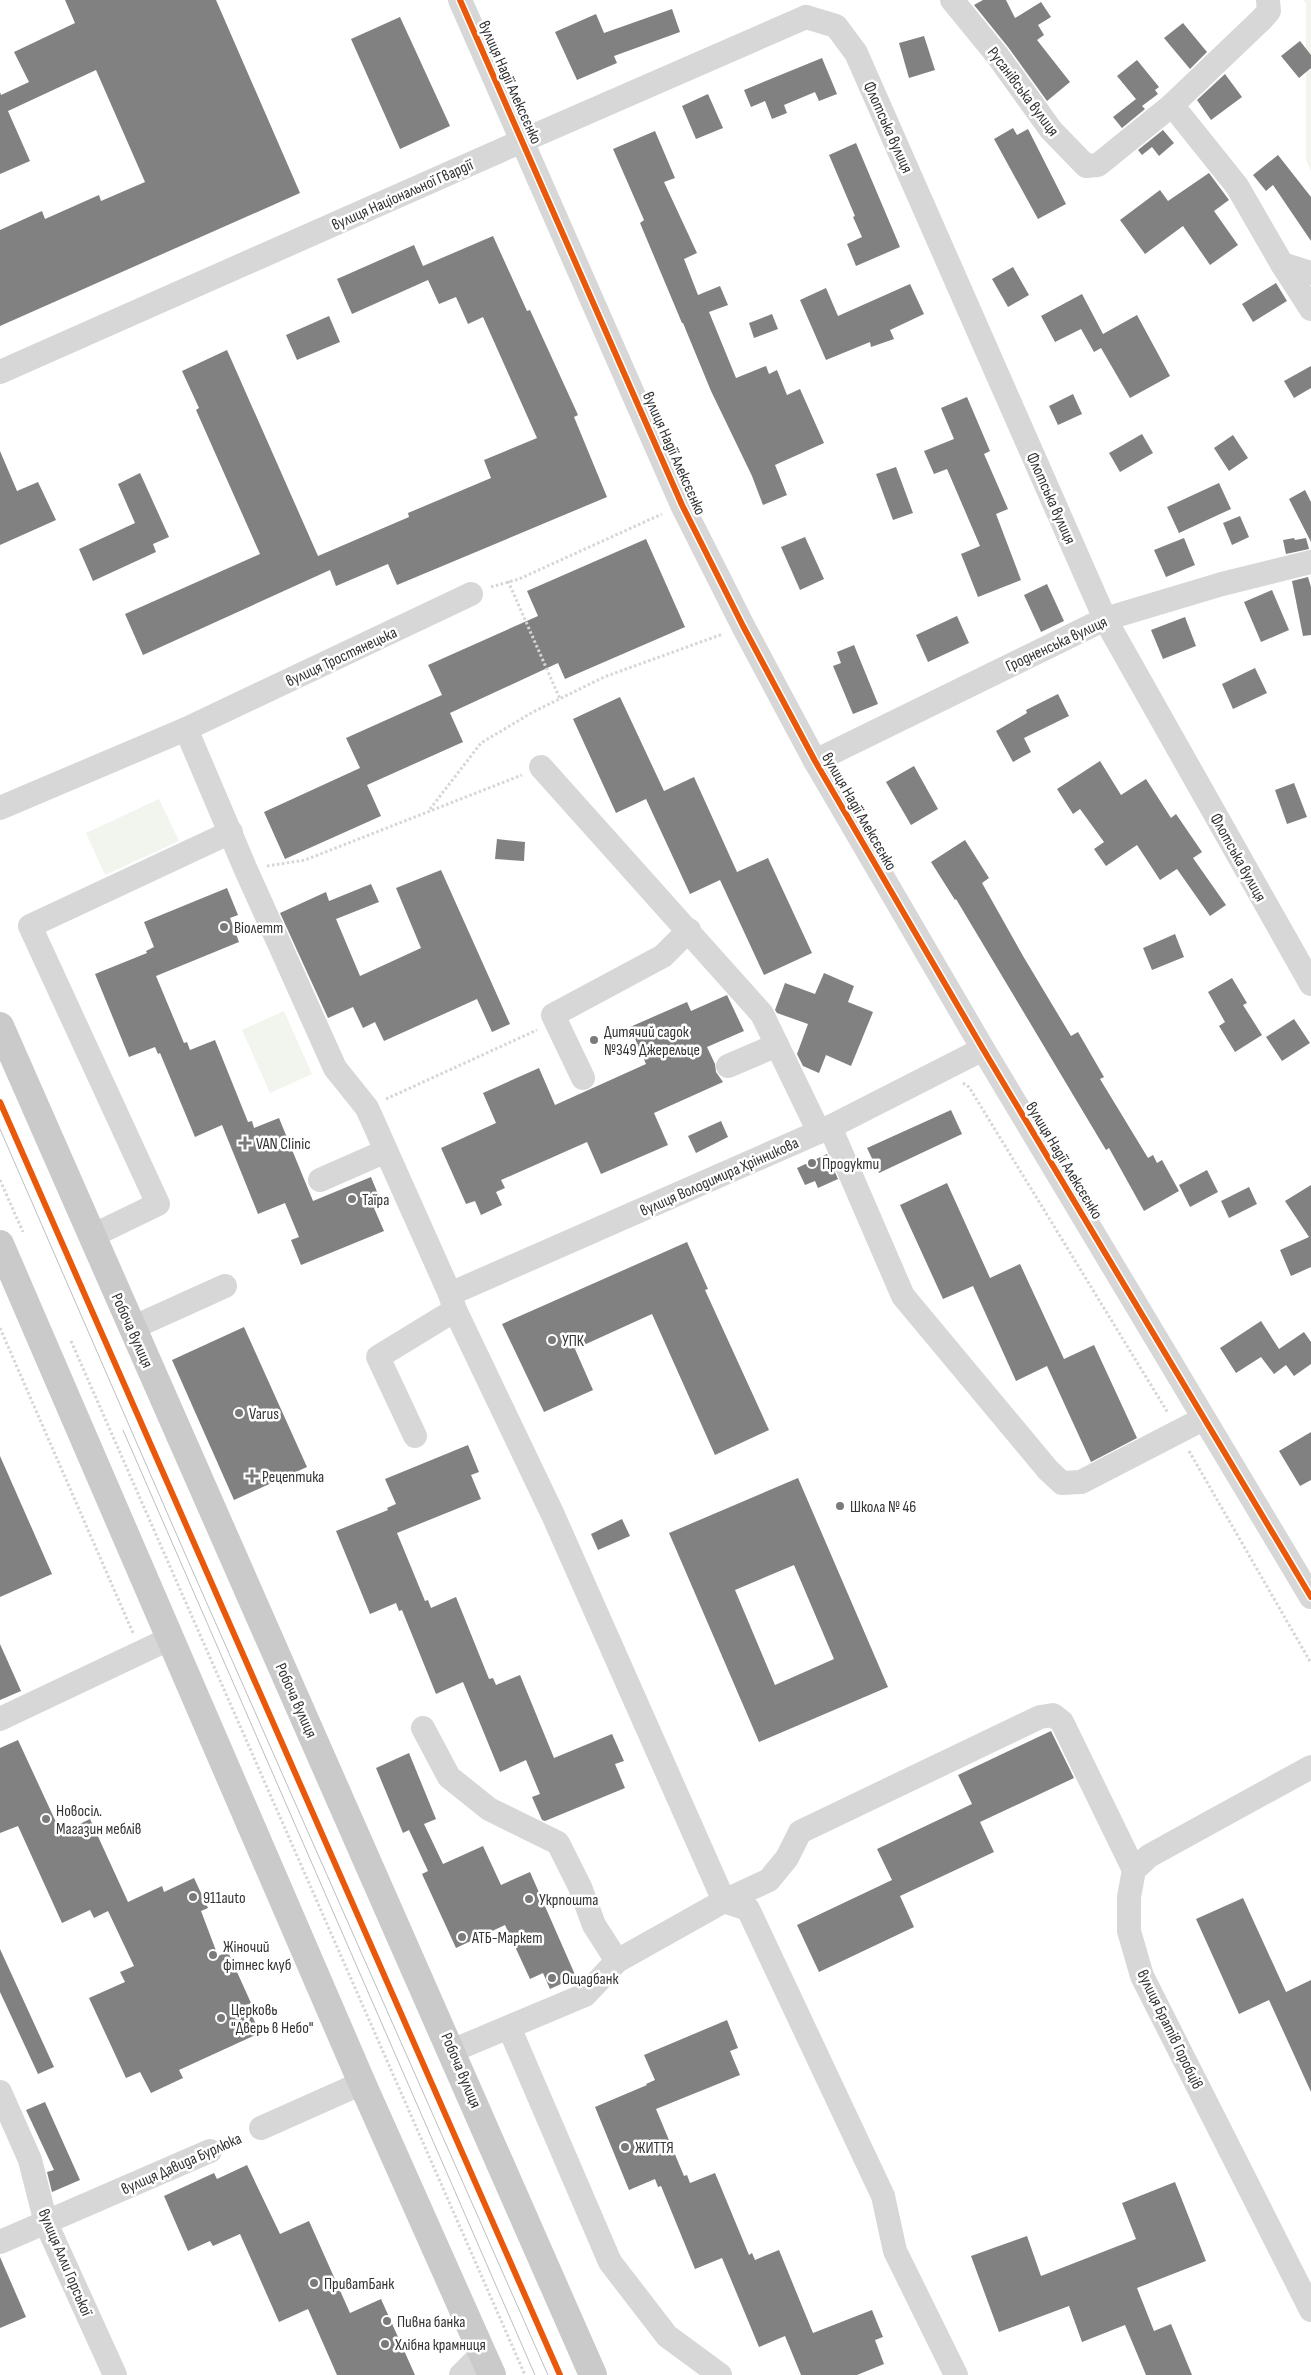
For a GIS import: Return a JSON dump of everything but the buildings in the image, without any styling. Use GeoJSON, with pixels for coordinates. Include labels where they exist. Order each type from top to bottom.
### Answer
{"type":"FeatureCollection","features":[{"type":"Feature","properties":{"kind":"main road","name":"Робоча вулиця"},"geometry":{"type":"LineString","coordinates":[[0,1026],[132,1328],[454,2050],[593,2375]]}},
{"type":"Feature","properties":{"kind":"main road"},"geometry":{"type":"LineString","coordinates":[[12,1239],[171,1638],[362,2084],[487,2364]]}},
{"type":"Feature","properties":{"kind":"street","name":"вулиця Надії Алексєєнко"},"geometry":{"type":"LineString","coordinates":[[460,0],[682,505],[742,626],[815,761],[983,1049],[1311,1597]]}},
{"type":"Feature","properties":{"kind":"street","name":"Русанівська вулиця"},"geometry":{"type":"LineString","coordinates":[[952,0],[998,55],[1051,130],[1086,166],[1098,165],[1172,105],[1265,9]]}},
{"type":"Feature","properties":{"kind":"street","name":"вулиця Національної Гвардії"},"geometry":{"type":"LineString","coordinates":[[0,372],[522,140],[808,9]]}},
{"type":"Feature","properties":{"kind":"street","name":"Флотська вулиця"},"geometry":{"type":"LineString","coordinates":[[808,9],[836,26],[856,54],[1105,618],[1311,984]]}},
{"type":"Feature","properties":{"kind":"street"},"geometry":{"type":"LineString","coordinates":[[1172,105],[1237,186],[1282,264],[1311,309]]}},
{"type":"Feature","properties":{"kind":"street"},"geometry":{"type":"LineString","coordinates":[[1282,264],[1311,273]]}},
{"type":"Feature","properties":{"kind":"street","name":"Гродненська вулиця"},"geometry":{"type":"LineString","coordinates":[[815,761],[1105,618],[1222,584],[1311,562]]}},
{"type":"Feature","properties":{"kind":"street","name":"вулиця Тростянецька"},"geometry":{"type":"LineString","coordinates":[[0,808],[186,729],[472,594]]}},
{"type":"Feature","properties":{"kind":"street"},"geometry":{"type":"LineString","coordinates":[[186,729],[246,870],[335,1068],[368,1108],[452,1302],[554,1514],[724,1901],[748,1909],[883,2196],[895,2251],[956,2375]]}},
{"type":"Feature","properties":{"kind":"street"},"geometry":{"type":"LineString","coordinates":[[541,767],[689,930],[762,1014],[777,1045],[825,1129],[903,1296],[1041,1463],[1062,1483],[1081,1482],[1203,1419]]}},
{"type":"Feature","properties":{"kind":"street"},"geometry":{"type":"LineString","coordinates":[[92,1236],[158,1204],[30,926],[231,832]]}},
{"type":"Feature","properties":{"kind":"street"},"geometry":{"type":"LineString","coordinates":[[583,1078],[553,1015],[664,956],[689,930]]}},
{"type":"Feature","properties":{"kind":"street"},"geometry":{"type":"LineString","coordinates":[[728,1066],[777,1045]]}},
{"type":"Feature","properties":{"kind":"street","name":"вулиця Володимира Хрінникова"},"geometry":{"type":"LineString","coordinates":[[415,1436],[378,1357],[452,1302],[825,1129],[983,1049]]}},
{"type":"Feature","properties":{"kind":"street"},"geometry":{"type":"LineString","coordinates":[[320,1180],[386,1151]]}},
{"type":"Feature","properties":{"kind":"street"},"geometry":{"type":"LineString","coordinates":[[132,1328],[226,1286]]}},
{"type":"Feature","properties":{"kind":"street"},"geometry":{"type":"LineString","coordinates":[[0,1718],[171,1638]]}},
{"type":"Feature","properties":{"kind":"street"},"geometry":{"type":"LineString","coordinates":[[454,2050],[585,1995],[617,1961],[724,1901],[769,1880],[787,1858],[800,1832],[1040,1717],[1052,1715],[1062,1722],[1134,1870],[1149,1856],[1311,1767]]}},
{"type":"Feature","properties":{"kind":"street"},"geometry":{"type":"LineString","coordinates":[[423,1728],[449,1777],[489,1809],[558,1843],[580,1887],[594,1925],[617,1961]]}},
{"type":"Feature","properties":{"kind":"street","name":"вулиця Братів Горобців"},"geometry":{"type":"LineString","coordinates":[[1134,1870],[1129,1896],[1129,1931],[1142,1976],[1311,2310]]}},
{"type":"Feature","properties":{"kind":"street"},"geometry":{"type":"LineString","coordinates":[[509,2027],[610,2262],[667,2336],[720,2375]]}},
{"type":"Feature","properties":{"kind":"street","name":"вулиця Давида Бурлюка"},"geometry":{"type":"LineString","coordinates":[[261,2128],[362,2084]]}},
{"type":"Feature","properties":{"kind":"street","name":"вулиця Алли Горської"},"geometry":{"type":"LineString","coordinates":[[0,2092],[30,2160],[46,2223],[115,2375]]}},
{"type":"Feature","properties":{"kind":"street","name":"вулиця Давида Бурлюка"},"geometry":{"type":"LineString","coordinates":[[0,2242],[210,2151]]}},
{"type":"Feature","properties":{"kind":"street"},"geometry":{"type":"LineString","coordinates":[[461,2375],[487,2364]]}},
{"type":"Feature","properties":{"kind":"path"},"geometry":{"type":"LineString","coordinates":[[472,594],[519,579],[682,505]]}},
{"type":"Feature","properties":{"kind":"path"},"geometry":{"type":"LineString","coordinates":[[508,581],[560,699]]}},
{"type":"Feature","properties":{"kind":"path"},"geometry":{"type":"LineString","coordinates":[[430,809],[481,743],[533,712],[604,677],[646,664],[742,626]]}},
{"type":"Feature","properties":{"kind":"path"},"geometry":{"type":"LineString","coordinates":[[246,870],[305,860],[430,809],[541,767]]}},
{"type":"Feature","properties":{"kind":"path"},"geometry":{"type":"LineString","coordinates":[[368,1108],[556,1022]]}},
{"type":"Feature","properties":{"kind":"path"},"geometry":{"type":"LineString","coordinates":[[944,1069],[969,1087],[1178,1432],[1311,1663]]}},
{"type":"Feature","properties":{"kind":"path"},"geometry":{"type":"LineString","coordinates":[[0,1180],[12,1239]]}},
{"type":"Feature","properties":{"kind":"path"},"geometry":{"type":"LineString","coordinates":[[0,1328],[142,1652]]}},
{"type":"Feature","properties":{"kind":"path"},"geometry":{"type":"LineString","coordinates":[[68,1335],[525,2375]]}},
{"type":"Feature","properties":{"kind":"shaded area"},"geometry":{"type":"Polygon","coordinates":[[[1303,0],[1311,0],[1311,171],[1306,160],[1306,3],[1303,0]]]}},
{"type":"Feature","properties":{"kind":"shaded area"},"geometry":{"type":"Polygon","coordinates":[[[159,799],[179,841],[105,875],[86,833],[159,799]]]}},
{"type":"Feature","properties":{"kind":"shaded area"},"geometry":{"type":"Polygon","coordinates":[[[284,1011],[312,1074],[270,1093],[242,1030],[284,1011]]]}},
{"type":"Feature","properties":{"kind":"tram line"},"geometry":{"type":"LineString","coordinates":[[0,1129],[186,1556],[548,2375]]}},
{"type":"Feature","properties":{"kind":"tram line"},"geometry":{"type":"LineString","coordinates":[[123,1430],[535,2375]]}},
{"type":"Feature","properties":{"kind":"cycle path"},"geometry":{"type":"LineString","coordinates":[[460,0],[682,505],[743,626],[815,761],[983,1049],[1311,1597]]}},
{"type":"Feature","properties":{"kind":"cycle path"},"geometry":{"type":"LineString","coordinates":[[0,1102],[560,2375]]}},
{"type":"Feature","properties":{"kind":"place","name":"Віолетт"},"geometry":{"type":"Point","coordinates":[224,927]}},
{"type":"Feature","properties":{"kind":"place","name":"Дитячий садок №349 Джерельце"},"geometry":{"type":"Point","coordinates":[594,1040]}},
{"type":"Feature","properties":{"kind":"place","name":"VAN Clinic"},"geometry":{"type":"Point","coordinates":[245,1143]}},
{"type":"Feature","properties":{"kind":"place","name":"Продукти"},"geometry":{"type":"Point","coordinates":[812,1163]}},
{"type":"Feature","properties":{"kind":"place","name":"Таїра"},"geometry":{"type":"Point","coordinates":[352,1199]}},
{"type":"Feature","properties":{"kind":"place","name":"УПК"},"geometry":{"type":"Point","coordinates":[552,1340]}},
{"type":"Feature","properties":{"kind":"place","name":"Varus"},"geometry":{"type":"Point","coordinates":[239,1413]}},
{"type":"Feature","properties":{"kind":"place","name":"Рецептика"},"geometry":{"type":"Point","coordinates":[252,1476]}},
{"type":"Feature","properties":{"kind":"place","name":"Школа № 46"},"geometry":{"type":"Point","coordinates":[840,1506]}},
{"type":"Feature","properties":{"kind":"place","name":"Новосіл. Магазин меблів"},"geometry":{"type":"Point","coordinates":[46,1819]}},
{"type":"Feature","properties":{"kind":"place","name":"911auto"},"geometry":{"type":"Point","coordinates":[193,1897]}},
{"type":"Feature","properties":{"kind":"place","name":"Укрпошта"},"geometry":{"type":"Point","coordinates":[529,1899]}},
{"type":"Feature","properties":{"kind":"place","name":"АТБ-Маркет"},"geometry":{"type":"Point","coordinates":[462,1937]}},
{"type":"Feature","properties":{"kind":"place","name":"Жіночий фітнес клуб"},"geometry":{"type":"Point","coordinates":[213,1955]}},
{"type":"Feature","properties":{"kind":"place","name":"Ощадбанк"},"geometry":{"type":"Point","coordinates":[552,1978]}},
{"type":"Feature","properties":{"kind":"place","name":"Церковь \"Дверь в Небо\""},"geometry":{"type":"Point","coordinates":[221,2018]}},
{"type":"Feature","properties":{"kind":"place","name":"ЖИТТЯ"},"geometry":{"type":"Point","coordinates":[625,2147]}},
{"type":"Feature","properties":{"kind":"place","name":"ПриватБанк"},"geometry":{"type":"Point","coordinates":[314,2283]}},
{"type":"Feature","properties":{"kind":"place","name":"Пивна банка"},"geometry":{"type":"Point","coordinates":[387,2321]}},
{"type":"Feature","properties":{"kind":"place","name":"Хлібна крамниця"},"geometry":{"type":"Point","coordinates":[385,2344]}}]}
